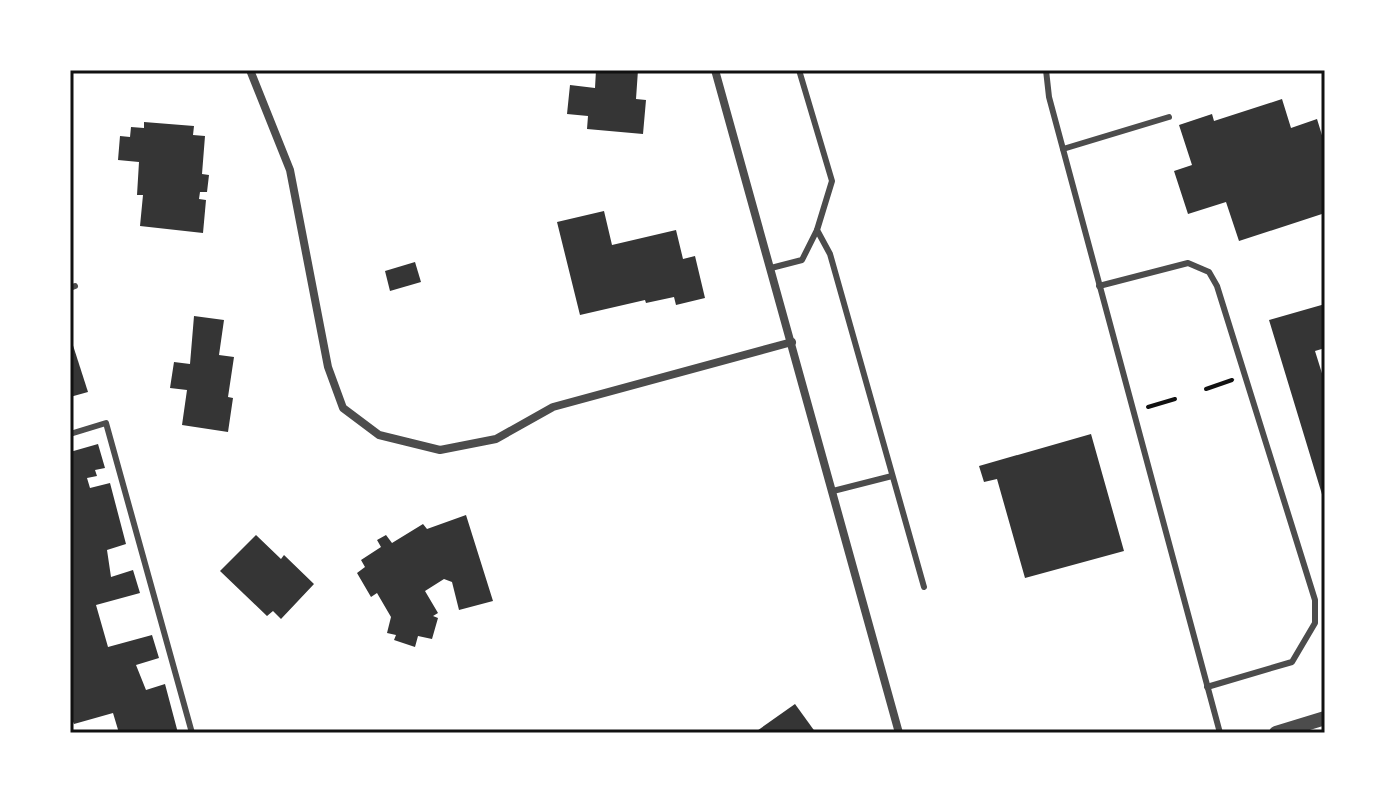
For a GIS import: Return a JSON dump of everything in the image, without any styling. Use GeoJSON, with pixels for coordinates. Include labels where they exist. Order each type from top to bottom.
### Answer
{"type":"FeatureCollection","features":[{"type":"Feature","properties":{"kind":"street"},"geometry":{"type":"LineString","coordinates":[[250,70],[290,170],[328,367],[343,408],[379,435],[440,450],[496,439],[553,407],[792,342]]}},
{"type":"Feature","properties":{"kind":"street"},"geometry":{"type":"LineString","coordinates":[[715,70],[899,733]]}},
{"type":"Feature","properties":{"kind":"street"},"geometry":{"type":"LineString","coordinates":[[1276,733],[1325,718]]}},
{"type":"Feature","properties":{"kind":"lane"},"geometry":{"type":"LineString","coordinates":[[771,268],[802,260],[817,230],[832,181],[799,70]]}},
{"type":"Feature","properties":{"kind":"lane"},"geometry":{"type":"LineString","coordinates":[[1046,70],[1049,97],[1220,733]]}},
{"type":"Feature","properties":{"kind":"lane"},"geometry":{"type":"LineString","coordinates":[[1063,149],[1169,117]]}},
{"type":"Feature","properties":{"kind":"lane"},"geometry":{"type":"LineString","coordinates":[[817,230],[830,254],[924,587]]}},
{"type":"Feature","properties":{"kind":"lane"},"geometry":{"type":"LineString","coordinates":[[1099,286],[1188,263],[1209,272],[1217,286],[1315,600],[1315,623],[1292,662],[1207,687]]}},
{"type":"Feature","properties":{"kind":"lane"},"geometry":{"type":"LineString","coordinates":[[70,434],[106,423],[192,733]]}},
{"type":"Feature","properties":{"kind":"lane"},"geometry":{"type":"LineString","coordinates":[[833,491],[892,476]]}},
{"type":"Feature","properties":{"kind":"path"},"geometry":{"type":"LineString","coordinates":[[1206,389],[1232,380]]}},
{"type":"Feature","properties":{"kind":"path"},"geometry":{"type":"LineString","coordinates":[[1148,407],[1175,399]]}},
{"type":"Feature","properties":{"kind":"building"},"geometry":{"type":"Polygon","coordinates":[[[596,70],[638,70],[636,99],[646,100],[643,134],[587,129],[588,116],[567,114],[570,85],[595,88],[596,70]]]}},
{"type":"Feature","properties":{"kind":"building"},"geometry":{"type":"Polygon","coordinates":[[[1282,99],[1291,128],[1317,119],[1325,145],[1325,213],[1239,241],[1226,202],[1188,214],[1174,171],[1192,165],[1179,125],[1212,114],[1214,121],[1282,99]]]}},
{"type":"Feature","properties":{"kind":"building"},"geometry":{"type":"Polygon","coordinates":[[[144,122],[194,126],[193,135],[205,136],[202,174],[209,175],[207,192],[200,192],[199,199],[206,200],[203,233],[140,226],[143,195],[137,195],[139,162],[118,160],[120,136],[130,137],[131,127],[144,128],[144,122]]]}},
{"type":"Feature","properties":{"kind":"building"},"geometry":{"type":"Polygon","coordinates":[[[604,211],[612,245],[676,230],[683,259],[695,256],[705,298],[676,305],[674,297],[646,303],[645,300],[580,315],[557,222],[604,211]]]}},
{"type":"Feature","properties":{"kind":"building"},"geometry":{"type":"Polygon","coordinates":[[[415,262],[421,282],[390,291],[385,271],[415,262]]]}},
{"type":"Feature","properties":{"kind":"building"},"geometry":{"type":"Polygon","coordinates":[[[1325,304],[1325,348],[1315,351],[1325,383],[1324,501],[1269,320],[1325,304]]]}},
{"type":"Feature","properties":{"kind":"building"},"geometry":{"type":"Polygon","coordinates":[[[194,316],[224,320],[219,355],[234,357],[228,397],[233,398],[228,432],[182,425],[187,390],[170,388],[174,362],[190,364],[194,316]]]}},
{"type":"Feature","properties":{"kind":"building"},"geometry":{"type":"Polygon","coordinates":[[[70,336],[88,392],[70,397],[70,336]]]}},
{"type":"Feature","properties":{"kind":"building"},"geometry":{"type":"Polygon","coordinates":[[[1091,434],[1124,551],[1025,578],[997,479],[984,482],[979,466],[1091,434]]]}},
{"type":"Feature","properties":{"kind":"building"},"geometry":{"type":"Polygon","coordinates":[[[98,444],[105,468],[95,470],[97,476],[87,478],[90,488],[110,483],[126,544],[107,550],[111,577],[133,570],[140,593],[96,605],[108,647],[152,635],[159,658],[136,665],[146,690],[165,684],[178,733],[119,733],[113,713],[74,724],[70,715],[70,452],[98,444]]]}},
{"type":"Feature","properties":{"kind":"building"},"geometry":{"type":"Polygon","coordinates":[[[466,515],[493,601],[459,610],[452,582],[444,579],[425,591],[438,613],[433,616],[438,618],[432,639],[418,636],[415,647],[394,640],[396,635],[387,633],[391,617],[377,593],[371,597],[357,573],[365,567],[361,560],[381,547],[377,540],[386,535],[392,543],[423,524],[427,529],[466,515]]]}},
{"type":"Feature","properties":{"kind":"building"},"geometry":{"type":"Polygon","coordinates":[[[256,535],[281,559],[284,555],[314,584],[281,619],[273,611],[267,616],[220,571],[256,535]]]}},
{"type":"Feature","properties":{"kind":"building"},"geometry":{"type":"Polygon","coordinates":[[[795,704],[816,733],[754,733],[795,704]]]}}]}
